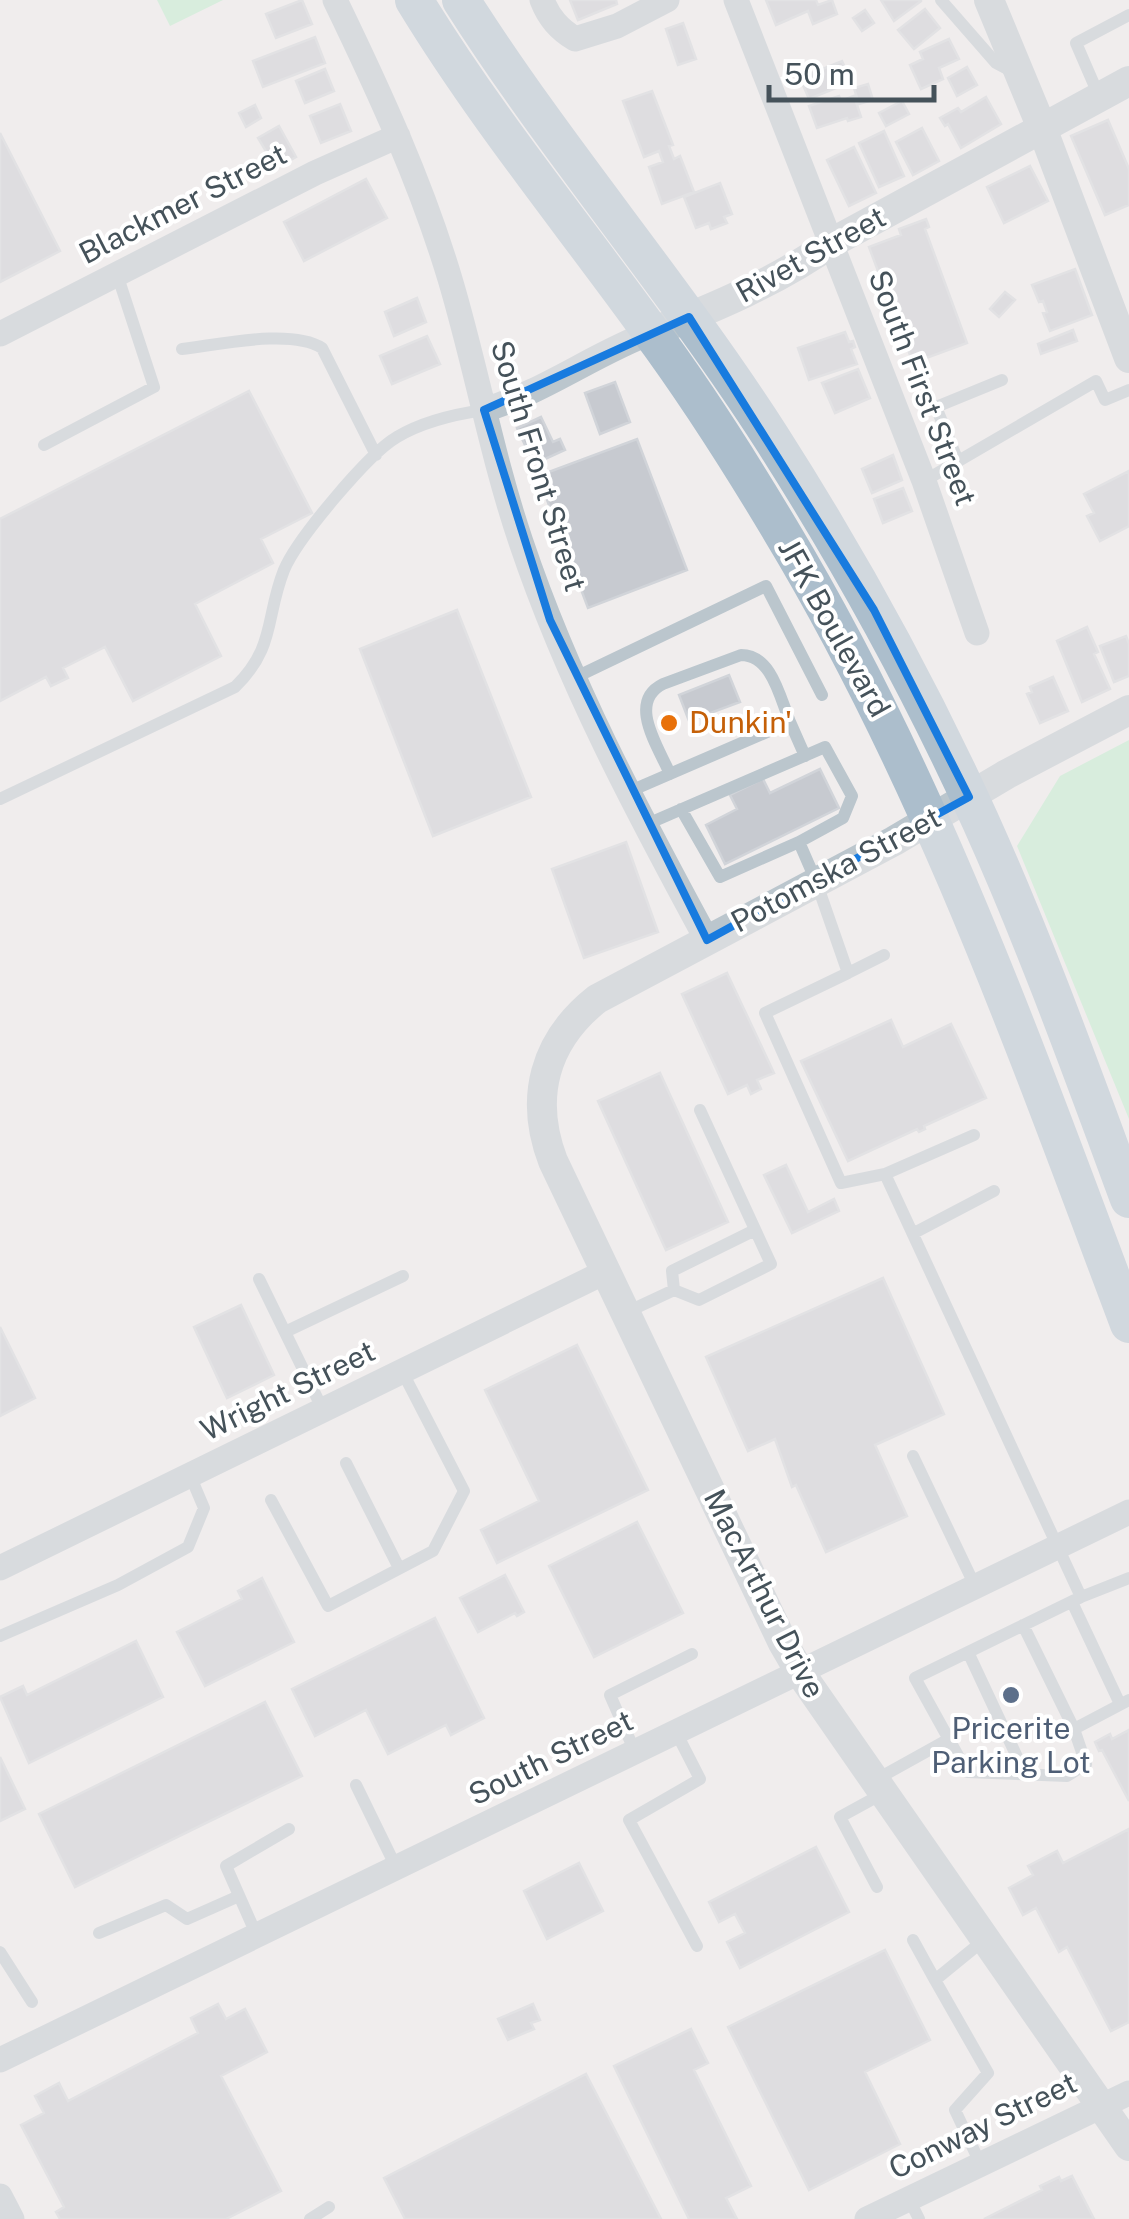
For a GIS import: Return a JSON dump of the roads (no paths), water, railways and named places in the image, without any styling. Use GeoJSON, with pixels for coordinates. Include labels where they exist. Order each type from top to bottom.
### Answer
{"type":"FeatureCollection","features":[{"type":"Feature","properties":{"kind":"main road","name":"JFK Boulevard"},"geometry":{"type":"LineString","coordinates":[[414,0],[479,99],[652,332],[737,460],[823,603],[931,819],[1006,998],[1129,1324]]}},
{"type":"Feature","properties":{"kind":"main road","name":"JFK Boulevard"},"geometry":{"type":"LineString","coordinates":[[461,0],[532,104],[690,317],[773,440],[874,610],[969,796],[1047,977],[1129,1199]]}},
{"type":"Feature","properties":{"kind":"street","name":"South Front Street"},"geometry":{"type":"LineString","coordinates":[[334,0],[398,136],[435,232],[520,538],[574,678],[644,825],[707,940]]}},
{"type":"Feature","properties":{"kind":"street"},"geometry":{"type":"LineString","coordinates":[[542,0],[561,30],[575,39],[617,26],[667,0]]}},
{"type":"Feature","properties":{"kind":"street","name":"South First Street"},"geometry":{"type":"LineString","coordinates":[[736,0],[924,481],[977,632]]}},
{"type":"Feature","properties":{"kind":"street"},"geometry":{"type":"LineString","coordinates":[[988,0],[1042,128],[1129,358]]}},
{"type":"Feature","properties":{"kind":"street","name":"Rivet Street"},"geometry":{"type":"LineString","coordinates":[[484,410],[521,398],[626,342],[690,317],[796,265],[1129,82]]}},
{"type":"Feature","properties":{"kind":"street","name":"Blackmer Street"},"geometry":{"type":"LineString","coordinates":[[0,334],[316,173],[398,136]]}},
{"type":"Feature","properties":{"kind":"street","name":"Potomska Street"},"geometry":{"type":"LineString","coordinates":[[556,1045],[572,1020],[597,999],[1129,710]]}},
{"type":"Feature","properties":{"kind":"street","name":"MacArthur Drive"},"geometry":{"type":"LineString","coordinates":[[556,1045],[544,1075],[542,1126],[553,1161],[783,1643],[877,1788],[1129,2146]]}},
{"type":"Feature","properties":{"kind":"street","name":"Wright Street"},"geometry":{"type":"LineString","coordinates":[[0,1568],[606,1272]]}},
{"type":"Feature","properties":{"kind":"street","name":"South Street"},"geometry":{"type":"LineString","coordinates":[[0,2060],[1129,1512]]}},
{"type":"Feature","properties":{"kind":"street","name":"Conway Street"},"geometry":{"type":"LineString","coordinates":[[867,2219],[914,2209],[980,2164],[1129,2093]]}},
{"type":"Feature","properties":{"kind":"street"},"geometry":{"type":"LineString","coordinates":[[0,2196],[12,2219]]}},
{"type":"Feature","properties":{"kind":"lane"},"geometry":{"type":"LineString","coordinates":[[941,0],[996,63],[1020,76]]}},
{"type":"Feature","properties":{"kind":"lane"},"geometry":{"type":"LineString","coordinates":[[1100,97],[1076,43],[1129,15]]}},
{"type":"Feature","properties":{"kind":"lane"},"geometry":{"type":"LineString","coordinates":[[44,445],[154,387],[117,274]]}},
{"type":"Feature","properties":{"kind":"lane"},"geometry":{"type":"LineString","coordinates":[[182,349],[266,340],[312,342],[322,348],[376,455]]}},
{"type":"Feature","properties":{"kind":"lane"},"geometry":{"type":"LineString","coordinates":[[958,461],[936,407],[1002,380]]}},
{"type":"Feature","properties":{"kind":"lane"},"geometry":{"type":"LineString","coordinates":[[924,481],[1096,382],[1105,400],[1129,390]]}},
{"type":"Feature","properties":{"kind":"lane"},"geometry":{"type":"LineString","coordinates":[[0,799],[235,687],[254,668],[265,646],[279,585],[296,548],[376,455],[401,435],[460,414],[484,410]]}},
{"type":"Feature","properties":{"kind":"lane"},"geometry":{"type":"LineString","coordinates":[[574,678],[766,586],[822,695]]}},
{"type":"Feature","properties":{"kind":"lane"},"geometry":{"type":"LineString","coordinates":[[670,774],[644,712],[645,700],[663,684],[742,655],[754,655],[765,664],[805,756]]}},
{"type":"Feature","properties":{"kind":"lane"},"geometry":{"type":"LineString","coordinates":[[628,792],[790,722]]}},
{"type":"Feature","properties":{"kind":"lane"},"geometry":{"type":"LineString","coordinates":[[644,825],[826,747],[852,796],[843,818],[720,877],[680,810]]}},
{"type":"Feature","properties":{"kind":"lane"},"geometry":{"type":"LineString","coordinates":[[799,842],[848,973]]}},
{"type":"Feature","properties":{"kind":"lane"},"geometry":{"type":"LineString","coordinates":[[884,955],[764,1013],[841,1184],[885,1174],[974,1135]]}},
{"type":"Feature","properties":{"kind":"lane"},"geometry":{"type":"LineString","coordinates":[[625,1313],[674,1290],[700,1300],[771,1264],[700,1110]]}},
{"type":"Feature","properties":{"kind":"lane"},"geometry":{"type":"LineString","coordinates":[[885,1174],[1059,1547],[1077,1600],[1125,1702],[1074,1730]]}},
{"type":"Feature","properties":{"kind":"lane"},"geometry":{"type":"LineString","coordinates":[[914,1233],[994,1191]]}},
{"type":"Feature","properties":{"kind":"lane"},"geometry":{"type":"LineString","coordinates":[[674,1290],[672,1271],[755,1230]]}},
{"type":"Feature","properties":{"kind":"lane"},"geometry":{"type":"LineString","coordinates":[[285,1332],[403,1276]]}},
{"type":"Feature","properties":{"kind":"lane"},"geometry":{"type":"LineString","coordinates":[[259,1279],[322,1410]]}},
{"type":"Feature","properties":{"kind":"lane"},"geometry":{"type":"LineString","coordinates":[[272,1500],[328,1606],[433,1550],[464,1491],[402,1371]]}},
{"type":"Feature","properties":{"kind":"lane"},"geometry":{"type":"LineString","coordinates":[[914,1456],[976,1588]]}},
{"type":"Feature","properties":{"kind":"lane"},"geometry":{"type":"LineString","coordinates":[[346,1463],[399,1568]]}},
{"type":"Feature","properties":{"kind":"lane"},"geometry":{"type":"LineString","coordinates":[[0,1636],[118,1585],[188,1547],[204,1508],[190,1475]]}},
{"type":"Feature","properties":{"kind":"lane"},"geometry":{"type":"LineString","coordinates":[[1024,1625],[1086,1764],[1068,1776],[967,1772],[916,1678],[968,1652],[1024,1625],[1077,1600],[1129,1578]]}},
{"type":"Feature","properties":{"kind":"lane"},"geometry":{"type":"LineString","coordinates":[[968,1652],[1025,1774]]}},
{"type":"Feature","properties":{"kind":"lane"},"geometry":{"type":"LineString","coordinates":[[636,1754],[610,1695],[692,1654]]}},
{"type":"Feature","properties":{"kind":"lane"},"geometry":{"type":"LineString","coordinates":[[677,1734],[700,1779],[629,1820],[698,1946]]}},
{"type":"Feature","properties":{"kind":"lane"},"geometry":{"type":"LineString","coordinates":[[877,1887],[840,1818],[949,1740]]}},
{"type":"Feature","properties":{"kind":"lane"},"geometry":{"type":"LineString","coordinates":[[356,1785],[396,1869]]}},
{"type":"Feature","properties":{"kind":"lane"},"geometry":{"type":"LineString","coordinates":[[257,1936],[226,1866],[289,1830]]}},
{"type":"Feature","properties":{"kind":"lane"},"geometry":{"type":"LineString","coordinates":[[100,1933],[166,1905],[187,1919],[239,1896]]}},
{"type":"Feature","properties":{"kind":"lane"},"geometry":{"type":"LineString","coordinates":[[912,1940],[988,2073],[956,2110],[980,2164]]}},
{"type":"Feature","properties":{"kind":"lane"},"geometry":{"type":"LineString","coordinates":[[935,1980],[984,1940]]}},
{"type":"Feature","properties":{"kind":"lane"},"geometry":{"type":"LineString","coordinates":[[0,1951],[32,2002]]}},
{"type":"Feature","properties":{"kind":"lane"},"geometry":{"type":"LineString","coordinates":[[310,2219],[329,2207]]}},
{"type":"Feature","properties":{"kind":"place","name":"Dunkin'"},"geometry":{"type":"Point","coordinates":[669,723]}},
{"type":"Feature","properties":{"kind":"place","name":"Pricerite Parking Lot"},"geometry":{"type":"Point","coordinates":[1011,1695]}}]}
